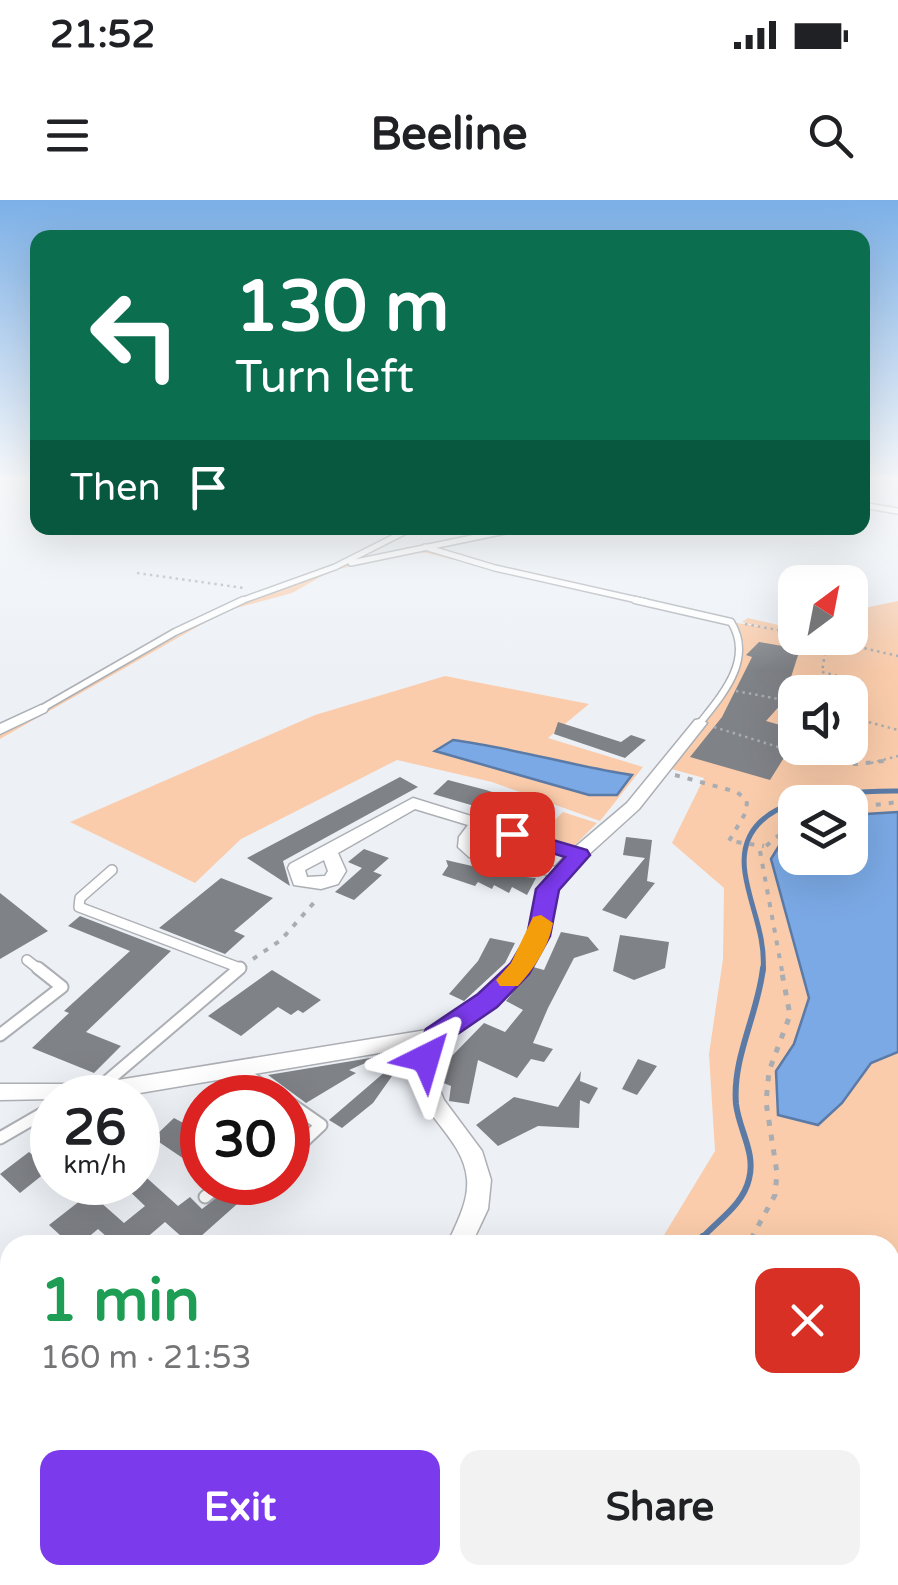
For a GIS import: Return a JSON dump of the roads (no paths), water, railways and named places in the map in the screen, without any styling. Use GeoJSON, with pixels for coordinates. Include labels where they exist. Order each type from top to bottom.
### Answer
{"type":"FeatureCollection","features":[{"type":"Feature","properties":{"kind":"street"},"geometry":{"type":"LineString","coordinates":[[0,730],[41,708]]}},
{"type":"Feature","properties":{"kind":"street"},"geometry":{"type":"LineString","coordinates":[[160,1080],[435,1036],[488,1001],[520,968],[538,936],[548,889],[560,873],[636,804],[700,722]]}},
{"type":"Feature","properties":{"kind":"street"},"geometry":{"type":"LineString","coordinates":[[329,850],[336,871],[332,880],[322,884],[300,882],[296,868],[413,804],[579,855]]}},
{"type":"Feature","properties":{"kind":"street"},"geometry":{"type":"LineString","coordinates":[[478,824],[467,838],[466,847],[475,853],[560,873]]}},
{"type":"Feature","properties":{"kind":"street"},"geometry":{"type":"LineString","coordinates":[[435,1036],[426,1058],[426,1081],[436,1106],[472,1154],[482,1178],[480,1198],[463,1235]]}},
{"type":"Feature","properties":{"kind":"street"},"geometry":{"type":"LineString","coordinates":[[0,1092],[30,1096]]}},
{"type":"Feature","properties":{"kind":"lane"},"geometry":{"type":"LineString","coordinates":[[335,567],[385,542]]}},
{"type":"Feature","properties":{"kind":"lane"},"geometry":{"type":"LineString","coordinates":[[41,708],[175,632],[264,590],[335,567],[452,542]]}},
{"type":"Feature","properties":{"kind":"lane"},"geometry":{"type":"LineString","coordinates":[[425,547],[495,568],[730,622],[741,641],[738,661],[726,689],[700,722]]}},
{"type":"Feature","properties":{"kind":"lane"},"geometry":{"type":"LineString","coordinates":[[112,870],[80,898],[78,907],[240,968],[115,1075]]}},
{"type":"Feature","properties":{"kind":"lane"},"geometry":{"type":"LineString","coordinates":[[0,1035],[62,987],[27,960]]}},
{"type":"Feature","properties":{"kind":"lane"},"geometry":{"type":"LineString","coordinates":[[235,1067],[247,1075]]}},
{"type":"Feature","properties":{"kind":"lane"},"geometry":{"type":"LineString","coordinates":[[310,1117],[321,1125],[310,1135]]}},
{"type":"Feature","properties":{"kind":"lane"},"geometry":{"type":"LineString","coordinates":[[0,1138],[30,1119]]}},
{"type":"Feature","properties":{"kind":"water"},"geometry":{"type":"Polygon","coordinates":[[[453,740],[632,775],[617,795],[589,795],[435,751],[453,740]]]}},
{"type":"Feature","properties":{"kind":"water"},"geometry":{"type":"Polygon","coordinates":[[[898,812],[898,1052],[871,1063],[842,1103],[818,1125],[778,1115],[776,1071],[794,1044],[809,998],[771,859],[778,848],[778,875],[868,875],[868,814],[898,812]]]}},
{"type":"Feature","properties":{"kind":"waterway"},"geometry":{"type":"LineString","coordinates":[[763,968],[760,933],[745,873],[746,846],[756,826],[797,802],[850,793],[898,791]]}},
{"type":"Feature","properties":{"kind":"waterway"},"geometry":{"type":"LineString","coordinates":[[705,1235],[736,1204],[749,1179],[750,1160],[736,1104],[736,1087],[763,968]]}}]}
